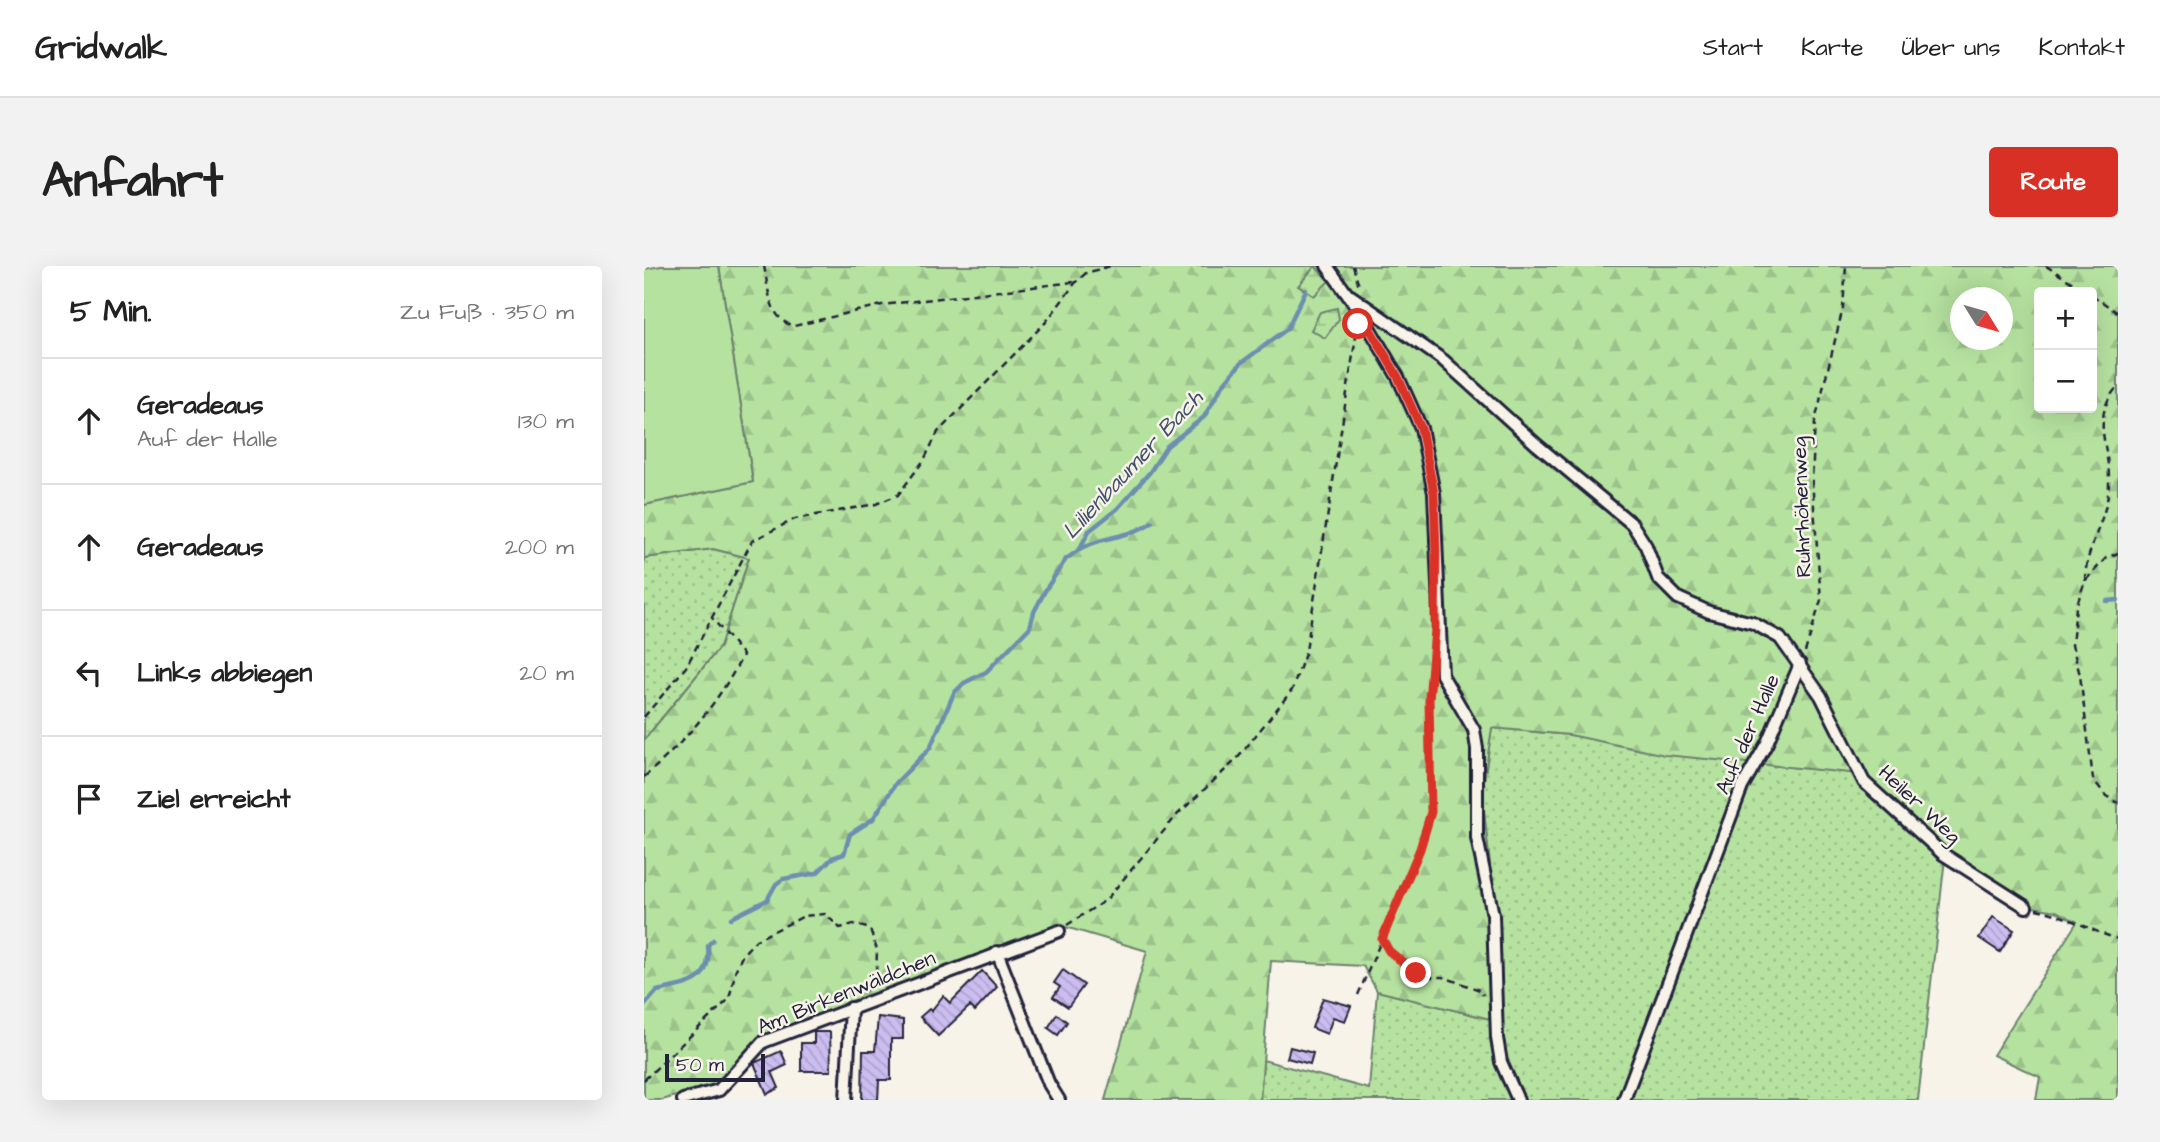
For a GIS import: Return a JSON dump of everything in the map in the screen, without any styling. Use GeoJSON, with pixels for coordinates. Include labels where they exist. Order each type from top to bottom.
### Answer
{"type":"FeatureCollection","features":[{"type":"Feature","properties":{"kind":"street","name":"Auf der Halle"},"geometry":{"type":"LineString","coordinates":[[1327,266],[1350,296],[1398,377],[1421,428],[1434,493],[1443,675],[1474,730],[1477,749],[1477,838],[1493,915],[1497,1038],[1501,1062],[1518,1100]]}},
{"type":"Feature","properties":{"kind":"street","name":"Auf der Halle"},"geometry":{"type":"LineString","coordinates":[[1350,296],[1443,360],[1537,445],[1632,524],[1646,546],[1658,578],[1678,598],[1709,612],[1753,623],[1780,638],[1800,664],[1767,743],[1742,788],[1624,1100]]}},
{"type":"Feature","properties":{"kind":"street","name":"Heiler Weg"},"geometry":{"type":"LineString","coordinates":[[1800,664],[1821,696],[1864,782],[1943,855],[2026,907]]}},
{"type":"Feature","properties":{"kind":"street","name":"Am Birkenwäldchen"},"geometry":{"type":"LineString","coordinates":[[683,1100],[719,1090],[763,1042],[997,952],[1059,931]]}},
{"type":"Feature","properties":{"kind":"street"},"geometry":{"type":"LineString","coordinates":[[997,952],[1049,1084],[1059,1100]]}},
{"type":"Feature","properties":{"kind":"street"},"geometry":{"type":"LineString","coordinates":[[846,1100],[851,1008]]}},
{"type":"Feature","properties":{"kind":"path"},"geometry":{"type":"LineString","coordinates":[[764,266],[774,313],[782,323],[794,326],[882,305],[1076,282]]}},
{"type":"Feature","properties":{"kind":"path"},"geometry":{"type":"LineString","coordinates":[[644,717],[687,667],[752,541],[795,519],[876,505],[898,495],[924,460],[938,432],[1046,322],[1076,282],[1086,273],[1111,266]]}},
{"type":"Feature","properties":{"kind":"path","name":"Ruhrhöhenweg"},"geometry":{"type":"LineString","coordinates":[[1800,664],[1821,600],[1812,480],[1813,440],[1821,391],[1843,308],[1846,266]]}},
{"type":"Feature","properties":{"kind":"path"},"geometry":{"type":"LineString","coordinates":[[2046,266],[2079,287]]}},
{"type":"Feature","properties":{"kind":"path"},"geometry":{"type":"LineString","coordinates":[[2097,298],[2118,313]]}},
{"type":"Feature","properties":{"kind":"path"},"geometry":{"type":"LineString","coordinates":[[1059,931],[1106,900],[1178,814],[1237,759],[1292,690],[1306,652],[1360,312]]}},
{"type":"Feature","properties":{"kind":"path"},"geometry":{"type":"LineString","coordinates":[[2118,386],[2105,401],[2102,426],[2109,480],[2106,509],[2085,568],[2085,581],[2076,607],[2073,645],[2080,675],[2093,779],[2106,796],[2118,803]]}},
{"type":"Feature","properties":{"kind":"path"},"geometry":{"type":"LineString","coordinates":[[2085,581],[2106,558],[2118,552]]}},
{"type":"Feature","properties":{"kind":"path"},"geometry":{"type":"LineString","coordinates":[[644,777],[680,747],[734,673],[743,654],[712,618]]}},
{"type":"Feature","properties":{"kind":"path"},"geometry":{"type":"LineString","coordinates":[[1358,995],[1420,849],[1431,812],[1431,677]]}},
{"type":"Feature","properties":{"kind":"path"},"geometry":{"type":"LineString","coordinates":[[2026,907],[2055,912],[2096,933],[2118,939]]}},
{"type":"Feature","properties":{"kind":"path"},"geometry":{"type":"LineString","coordinates":[[644,1080],[729,999],[736,969],[743,954],[756,940],[804,916],[824,914],[840,928],[854,923],[870,929],[877,950],[876,975],[864,993],[868,1001]]}},
{"type":"Feature","properties":{"kind":"path"},"geometry":{"type":"LineString","coordinates":[[1382,939],[1389,951],[1423,977],[1443,977],[1480,990],[1485,999]]}},
{"type":"Feature","properties":{"kind":"green space"},"geometry":{"type":"Polygon","coordinates":[[[661,266],[719,266],[753,482],[644,505],[644,269],[661,266]]]}},
{"type":"Feature","properties":{"kind":"green space"},"geometry":{"type":"Polygon","coordinates":[[[719,266],[2118,266],[2118,1100],[2036,1100],[2040,1077],[1993,1055],[2077,922],[2056,911],[2027,906],[1944,853],[1860,774],[1665,755],[1570,735],[1492,728],[1482,793],[1490,864],[1494,1020],[1377,991],[1363,966],[1271,961],[1260,1100],[1105,1100],[1147,951],[1062,926],[761,1039],[716,1085],[662,1100],[644,1100],[644,740],[720,647],[749,558],[713,549],[644,558],[644,505],[753,482],[719,266]]]}},
{"type":"Feature","properties":{"kind":"green space"},"geometry":{"type":"Polygon","coordinates":[[[1315,266],[1329,281],[1314,296],[1298,286],[1315,266]]]}},
{"type":"Feature","properties":{"kind":"green space"},"geometry":{"type":"Polygon","coordinates":[[[1337,308],[1339,319],[1325,338],[1311,330],[1320,312],[1337,308]]]}},
{"type":"Feature","properties":{"kind":"green space"},"geometry":{"type":"Polygon","coordinates":[[[713,549],[749,558],[720,647],[644,740],[644,558],[713,549]]]}},
{"type":"Feature","properties":{"kind":"green space"},"geometry":{"type":"Polygon","coordinates":[[[1492,728],[1570,735],[1751,763],[1620,1100],[1520,1100],[1503,1061],[1498,942],[1482,793],[1492,728]]]}},
{"type":"Feature","properties":{"kind":"green space"},"geometry":{"type":"Polygon","coordinates":[[[1757,764],[1858,773],[1945,858],[1918,1100],[1630,1100],[1734,818],[1757,764]]]}},
{"type":"Feature","properties":{"kind":"green space"},"geometry":{"type":"Polygon","coordinates":[[[1377,991],[1494,1020],[1515,1100],[1260,1100],[1263,1060],[1369,1089],[1377,991]]]}},
{"type":"Feature","properties":{"kind":"building"},"geometry":{"type":"Polygon","coordinates":[[[1993,917],[2014,930],[2000,952],[1979,938],[1993,917]]]}},
{"type":"Feature","properties":{"kind":"building"},"geometry":{"type":"Polygon","coordinates":[[[1063,970],[1084,985],[1068,1007],[1053,997],[1060,987],[1054,983],[1063,970]]]}},
{"type":"Feature","properties":{"kind":"building"},"geometry":{"type":"Polygon","coordinates":[[[982,971],[997,987],[975,1011],[970,1006],[938,1036],[920,1017],[929,1009],[931,1011],[943,996],[950,1003],[982,971]]]}},
{"type":"Feature","properties":{"kind":"building"},"geometry":{"type":"Polygon","coordinates":[[[1323,998],[1351,1006],[1345,1021],[1333,1017],[1327,1034],[1312,1028],[1323,998]]]}},
{"type":"Feature","properties":{"kind":"building"},"geometry":{"type":"Polygon","coordinates":[[[1057,1014],[1067,1022],[1058,1035],[1048,1028],[1057,1014]]]}},
{"type":"Feature","properties":{"kind":"building"},"geometry":{"type":"Polygon","coordinates":[[[878,1017],[903,1020],[903,1039],[891,1039],[891,1080],[879,1080],[878,1100],[862,1100],[863,1051],[875,1051],[878,1017]]]}},
{"type":"Feature","properties":{"kind":"building"},"geometry":{"type":"Polygon","coordinates":[[[814,1032],[830,1032],[831,1071],[801,1071],[801,1043],[814,1043],[814,1032]]]}},
{"type":"Feature","properties":{"kind":"building"},"geometry":{"type":"Polygon","coordinates":[[[1290,1047],[1313,1053],[1310,1064],[1287,1058],[1290,1047]]]}},
{"type":"Feature","properties":{"kind":"building"},"geometry":{"type":"Polygon","coordinates":[[[781,1051],[787,1065],[772,1072],[779,1088],[767,1094],[754,1063],[781,1051]]]}},
{"type":"Feature","properties":{"kind":"waterway","name":"Lilienbaumer Bach"},"geometry":{"type":"LineString","coordinates":[[731,918],[767,900],[776,884],[783,879],[817,873],[832,858],[844,854],[850,834],[873,819],[896,783],[930,748],[954,693],[964,683],[986,672],[1030,627],[1034,612],[1046,589],[1066,559],[1079,550],[1089,531],[1117,509],[1150,472],[1167,446],[1204,417],[1222,386],[1241,363],[1287,329],[1306,290]]}},
{"type":"Feature","properties":{"kind":"waterway"},"geometry":{"type":"LineString","coordinates":[[1079,549],[1135,531],[1152,522]]}},
{"type":"Feature","properties":{"kind":"waterway"},"geometry":{"type":"LineString","coordinates":[[2107,601],[2118,600]]}},
{"type":"Feature","properties":{"kind":"waterway","name":"Lilienbaumer Bach"},"geometry":{"type":"LineString","coordinates":[[644,1006],[657,991],[687,984],[701,975],[706,968],[708,945],[713,940]]}},
{"type":"Feature","properties":{"kind":"route"},"geometry":{"type":"LineString","coordinates":[[1358,324],[1360,312],[1411,404],[1421,428],[1434,493],[1435,630],[1429,700],[1431,812],[1420,849],[1382,939],[1385,947],[1416,973]]}}]}
